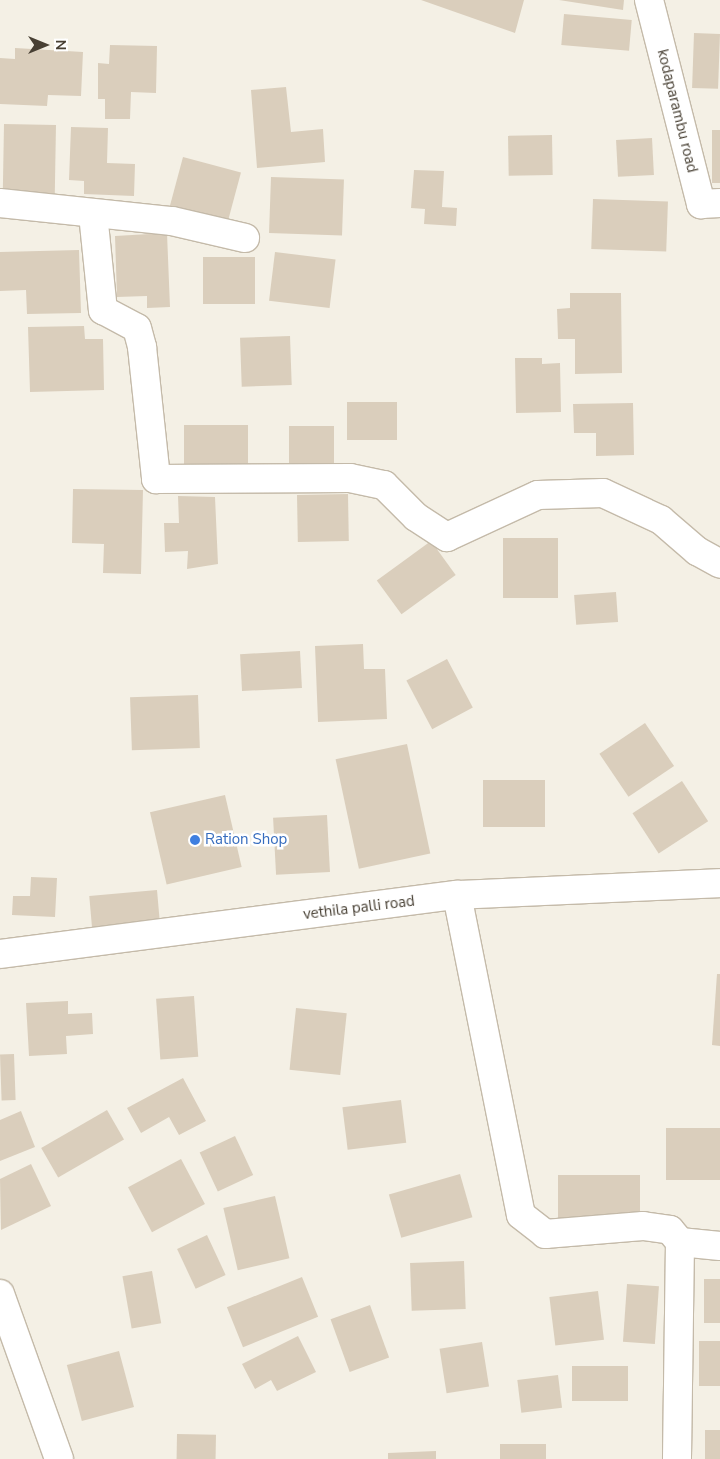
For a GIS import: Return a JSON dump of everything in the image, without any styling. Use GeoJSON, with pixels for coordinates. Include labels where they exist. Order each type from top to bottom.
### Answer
{"type":"FeatureCollection","features":[{"type":"Feature","properties":{"kind":"street","name":"kodaparambu road"},"geometry":{"type":"LineString","coordinates":[[648,0],[701,204],[720,204]]}},
{"type":"Feature","properties":{"kind":"street"},"geometry":{"type":"LineString","coordinates":[[0,203],[172,222],[245,238]]}},
{"type":"Feature","properties":{"kind":"street"},"geometry":{"type":"LineString","coordinates":[[94,214],[103,310],[137,328],[142,347],[156,479],[350,478],[384,485],[416,517],[446,537],[538,495],[603,493],[661,520],[698,551],[720,564]]}},
{"type":"Feature","properties":{"kind":"street","name":"vethila palli road"},"geometry":{"type":"LineString","coordinates":[[0,954],[457,895],[720,883]]}},
{"type":"Feature","properties":{"kind":"street"},"geometry":{"type":"LineString","coordinates":[[457,895],[522,1215],[545,1234],[643,1226],[670,1230],[680,1242],[677,1459]]}},
{"type":"Feature","properties":{"kind":"street"},"geometry":{"type":"LineString","coordinates":[[680,1242],[720,1246]]}},
{"type":"Feature","properties":{"kind":"street"},"geometry":{"type":"LineString","coordinates":[[0,1294],[59,1459]]}},
{"type":"Feature","properties":{"kind":"building"},"geometry":{"type":"Polygon","coordinates":[[[421,0],[524,0],[515,33],[421,0]]]}},
{"type":"Feature","properties":{"kind":"building"},"geometry":{"type":"Polygon","coordinates":[[[559,0],[624,0],[623,10],[559,0]]]}},
{"type":"Feature","properties":{"kind":"building"},"geometry":{"type":"Polygon","coordinates":[[[564,14],[632,20],[629,51],[561,45],[564,14]]]}},
{"type":"Feature","properties":{"kind":"building"},"geometry":{"type":"Polygon","coordinates":[[[694,33],[720,34],[718,89],[692,88],[694,33]]]}},
{"type":"Feature","properties":{"kind":"building"},"geometry":{"type":"Polygon","coordinates":[[[110,45],[157,46],[156,93],[131,92],[130,119],[105,119],[105,99],[98,99],[98,63],[109,64],[110,45]]]}},
{"type":"Feature","properties":{"kind":"building"},"geometry":{"type":"Polygon","coordinates":[[[15,48],[83,52],[81,96],[48,95],[47,106],[0,104],[0,58],[15,59],[15,48]]]}},
{"type":"Feature","properties":{"kind":"building"},"geometry":{"type":"Polygon","coordinates":[[[286,87],[291,132],[323,129],[325,162],[257,168],[251,90],[286,87]]]}},
{"type":"Feature","properties":{"kind":"building"},"geometry":{"type":"Polygon","coordinates":[[[4,124],[56,125],[55,194],[3,193],[4,124]]]}},
{"type":"Feature","properties":{"kind":"building"},"geometry":{"type":"Polygon","coordinates":[[[71,127],[108,128],[107,163],[135,164],[134,196],[84,194],[84,181],[69,180],[71,127]]]}},
{"type":"Feature","properties":{"kind":"building"},"geometry":{"type":"Polygon","coordinates":[[[712,130],[720,130],[720,183],[712,183],[712,130]]]}},
{"type":"Feature","properties":{"kind":"building"},"geometry":{"type":"Polygon","coordinates":[[[552,135],[553,175],[509,176],[508,136],[552,135]]]}},
{"type":"Feature","properties":{"kind":"building"},"geometry":{"type":"Polygon","coordinates":[[[652,138],[654,175],[618,177],[616,140],[652,138]]]}},
{"type":"Feature","properties":{"kind":"building"},"geometry":{"type":"Polygon","coordinates":[[[183,157],[241,173],[228,222],[170,206],[183,157]]]}},
{"type":"Feature","properties":{"kind":"building"},"geometry":{"type":"Polygon","coordinates":[[[414,170],[444,171],[442,207],[457,208],[456,226],[424,224],[425,209],[411,208],[414,170]]]}},
{"type":"Feature","properties":{"kind":"building"},"geometry":{"type":"Polygon","coordinates":[[[271,177],[344,180],[342,236],[269,233],[271,177]]]}},
{"type":"Feature","properties":{"kind":"building"},"geometry":{"type":"Polygon","coordinates":[[[593,199],[668,202],[666,252],[591,249],[593,199]]]}},
{"type":"Feature","properties":{"kind":"building"},"geometry":{"type":"Polygon","coordinates":[[[167,233],[170,307],[147,308],[147,296],[117,297],[115,236],[167,233]]]}},
{"type":"Feature","properties":{"kind":"building"},"geometry":{"type":"Polygon","coordinates":[[[79,250],[81,313],[27,314],[26,290],[0,291],[0,252],[79,250]]]}},
{"type":"Feature","properties":{"kind":"building"},"geometry":{"type":"Polygon","coordinates":[[[275,252],[336,259],[330,308],[269,301],[275,252]]]}},
{"type":"Feature","properties":{"kind":"building"},"geometry":{"type":"Polygon","coordinates":[[[203,257],[255,257],[255,304],[203,304],[203,257]]]}},
{"type":"Feature","properties":{"kind":"building"},"geometry":{"type":"Polygon","coordinates":[[[570,293],[621,293],[622,373],[575,374],[575,339],[558,339],[557,309],[570,308],[570,293]]]}},
{"type":"Feature","properties":{"kind":"building"},"geometry":{"type":"Polygon","coordinates":[[[84,326],[85,339],[103,339],[104,390],[30,392],[28,327],[84,326]]]}},
{"type":"Feature","properties":{"kind":"building"},"geometry":{"type":"Polygon","coordinates":[[[290,336],[292,385],[242,387],[240,338],[290,336]]]}},
{"type":"Feature","properties":{"kind":"building"},"geometry":{"type":"Polygon","coordinates":[[[515,358],[542,358],[542,364],[560,363],[561,412],[516,413],[515,358]]]}},
{"type":"Feature","properties":{"kind":"building"},"geometry":{"type":"Polygon","coordinates":[[[347,402],[397,402],[397,440],[347,440],[347,402]]]}},
{"type":"Feature","properties":{"kind":"building"},"geometry":{"type":"Polygon","coordinates":[[[633,403],[634,455],[596,456],[596,433],[574,433],[573,404],[633,403]]]}},
{"type":"Feature","properties":{"kind":"building"},"geometry":{"type":"Polygon","coordinates":[[[184,425],[248,425],[248,471],[184,471],[184,425]]]}},
{"type":"Feature","properties":{"kind":"building"},"geometry":{"type":"Polygon","coordinates":[[[289,426],[334,426],[334,467],[289,467],[289,426]]]}},
{"type":"Feature","properties":{"kind":"building"},"geometry":{"type":"Polygon","coordinates":[[[73,489],[143,490],[141,574],[103,573],[104,544],[72,543],[73,489]]]}},
{"type":"Feature","properties":{"kind":"building"},"geometry":{"type":"Polygon","coordinates":[[[348,494],[349,541],[298,542],[297,495],[348,494]]]}},
{"type":"Feature","properties":{"kind":"building"},"geometry":{"type":"Polygon","coordinates":[[[178,496],[215,497],[218,564],[187,569],[188,551],[165,552],[164,523],[179,523],[178,496]]]}},
{"type":"Feature","properties":{"kind":"building"},"geometry":{"type":"Polygon","coordinates":[[[503,538],[558,538],[558,598],[503,598],[503,538]]]}},
{"type":"Feature","properties":{"kind":"building"},"geometry":{"type":"Polygon","coordinates":[[[431,541],[456,575],[401,614],[377,580],[431,541]]]}},
{"type":"Feature","properties":{"kind":"building"},"geometry":{"type":"Polygon","coordinates":[[[616,592],[618,622],[576,625],[574,595],[616,592]]]}},
{"type":"Feature","properties":{"kind":"building"},"geometry":{"type":"Polygon","coordinates":[[[363,644],[364,669],[385,669],[387,719],[318,722],[315,646],[363,644]]]}},
{"type":"Feature","properties":{"kind":"building"},"geometry":{"type":"Polygon","coordinates":[[[300,651],[302,688],[242,691],[240,654],[300,651]]]}},
{"type":"Feature","properties":{"kind":"building"},"geometry":{"type":"Polygon","coordinates":[[[447,659],[473,708],[432,729],[406,681],[447,659]]]}},
{"type":"Feature","properties":{"kind":"building"},"geometry":{"type":"Polygon","coordinates":[[[198,695],[200,748],[132,750],[130,697],[198,695]]]}},
{"type":"Feature","properties":{"kind":"building"},"geometry":{"type":"Polygon","coordinates":[[[645,723],[674,766],[628,797],[599,754],[645,723]]]}},
{"type":"Feature","properties":{"kind":"building"},"geometry":{"type":"Polygon","coordinates":[[[407,744],[430,854],[359,869],[336,759],[407,744]]]}},
{"type":"Feature","properties":{"kind":"building"},"geometry":{"type":"Polygon","coordinates":[[[483,780],[545,780],[545,827],[483,827],[483,780]]]}},
{"type":"Feature","properties":{"kind":"building"},"geometry":{"type":"Polygon","coordinates":[[[682,781],[708,821],[659,853],[633,813],[682,781]]]}},
{"type":"Feature","properties":{"kind":"building","name":"Ration Shop"},"geometry":{"type":"Polygon","coordinates":[[[225,795],[242,867],[167,884],[150,812],[225,795]]]}},
{"type":"Feature","properties":{"kind":"building"},"geometry":{"type":"Polygon","coordinates":[[[327,815],[330,872],[276,875],[273,818],[327,815]]]}},
{"type":"Feature","properties":{"kind":"building"},"geometry":{"type":"Polygon","coordinates":[[[31,877],[57,878],[55,917],[12,915],[13,896],[30,896],[31,877]]]}},
{"type":"Feature","properties":{"kind":"building"},"geometry":{"type":"Polygon","coordinates":[[[157,890],[160,925],[92,931],[89,896],[157,890]]]}},
{"type":"Feature","properties":{"kind":"building"},"geometry":{"type":"Polygon","coordinates":[[[717,974],[720,974],[720,1046],[712,1045],[717,974]]]}},
{"type":"Feature","properties":{"kind":"building"},"geometry":{"type":"Polygon","coordinates":[[[194,996],[198,1057],[160,1060],[156,999],[194,996]]]}},
{"type":"Feature","properties":{"kind":"building"},"geometry":{"type":"Polygon","coordinates":[[[68,1001],[68,1014],[92,1013],[93,1034],[66,1036],[67,1054],[29,1056],[26,1003],[68,1001]]]}},
{"type":"Feature","properties":{"kind":"building"},"geometry":{"type":"Polygon","coordinates":[[[296,1008],[347,1013],[340,1075],[290,1070],[296,1008]]]}},
{"type":"Feature","properties":{"kind":"building"},"geometry":{"type":"Polygon","coordinates":[[[0,1054],[14,1054],[16,1100],[2,1100],[0,1054]]]}},
{"type":"Feature","properties":{"kind":"building"},"geometry":{"type":"Polygon","coordinates":[[[183,1078],[206,1121],[179,1135],[169,1117],[141,1133],[127,1108],[183,1078]]]}},
{"type":"Feature","properties":{"kind":"building"},"geometry":{"type":"Polygon","coordinates":[[[401,1100],[406,1143],[348,1150],[342,1107],[401,1100]]]}},
{"type":"Feature","properties":{"kind":"building"},"geometry":{"type":"Polygon","coordinates":[[[107,1110],[124,1139],[58,1177],[41,1148],[107,1110]]]}},
{"type":"Feature","properties":{"kind":"building"},"geometry":{"type":"Polygon","coordinates":[[[21,1111],[35,1147],[0,1161],[0,1120],[21,1111]]]}},
{"type":"Feature","properties":{"kind":"building"},"geometry":{"type":"Polygon","coordinates":[[[666,1128],[720,1128],[720,1180],[666,1180],[666,1128]]]}},
{"type":"Feature","properties":{"kind":"building"},"geometry":{"type":"Polygon","coordinates":[[[235,1136],[253,1175],[218,1191],[200,1152],[235,1136]]]}},
{"type":"Feature","properties":{"kind":"building"},"geometry":{"type":"Polygon","coordinates":[[[181,1159],[205,1204],[152,1232],[128,1187],[181,1159]]]}},
{"type":"Feature","properties":{"kind":"building"},"geometry":{"type":"Polygon","coordinates":[[[31,1164],[51,1206],[1,1230],[0,1179],[31,1164]]]}},
{"type":"Feature","properties":{"kind":"building"},"geometry":{"type":"Polygon","coordinates":[[[460,1174],[472,1217],[401,1238],[389,1194],[460,1174]]]}},
{"type":"Feature","properties":{"kind":"building"},"geometry":{"type":"Polygon","coordinates":[[[558,1175],[640,1175],[640,1218],[558,1218],[558,1175]]]}},
{"type":"Feature","properties":{"kind":"building"},"geometry":{"type":"Polygon","coordinates":[[[275,1196],[289,1258],[238,1270],[223,1208],[275,1196]]]}},
{"type":"Feature","properties":{"kind":"building"},"geometry":{"type":"Polygon","coordinates":[[[207,1235],[226,1275],[196,1289],[177,1249],[207,1235]]]}},
{"type":"Feature","properties":{"kind":"building"},"geometry":{"type":"Polygon","coordinates":[[[464,1261],[466,1309],[412,1311],[410,1263],[464,1261]]]}},
{"type":"Feature","properties":{"kind":"building"},"geometry":{"type":"Polygon","coordinates":[[[152,1271],[161,1323],[132,1328],[122,1276],[152,1271]]]}},
{"type":"Feature","properties":{"kind":"building"},"geometry":{"type":"Polygon","coordinates":[[[302,1277],[318,1317],[243,1347],[227,1307],[302,1277]]]}},
{"type":"Feature","properties":{"kind":"building"},"geometry":{"type":"Polygon","coordinates":[[[704,1279],[720,1279],[720,1323],[704,1323],[704,1279]]]}},
{"type":"Feature","properties":{"kind":"building"},"geometry":{"type":"Polygon","coordinates":[[[627,1284],[659,1286],[655,1344],[623,1342],[627,1284]]]}},
{"type":"Feature","properties":{"kind":"building"},"geometry":{"type":"Polygon","coordinates":[[[598,1291],[604,1340],[555,1346],[549,1297],[598,1291]]]}},
{"type":"Feature","properties":{"kind":"building"},"geometry":{"type":"Polygon","coordinates":[[[370,1305],[389,1358],[350,1372],[331,1319],[370,1305]]]}},
{"type":"Feature","properties":{"kind":"building"},"geometry":{"type":"Polygon","coordinates":[[[298,1336],[316,1372],[277,1391],[271,1380],[255,1389],[242,1364],[298,1336]]]}},
{"type":"Feature","properties":{"kind":"building"},"geometry":{"type":"Polygon","coordinates":[[[699,1341],[720,1341],[720,1386],[699,1386],[699,1341]]]}},
{"type":"Feature","properties":{"kind":"building"},"geometry":{"type":"Polygon","coordinates":[[[482,1342],[489,1386],[447,1393],[440,1349],[482,1342]]]}},
{"type":"Feature","properties":{"kind":"building"},"geometry":{"type":"Polygon","coordinates":[[[119,1351],[134,1407],[82,1421],[67,1365],[119,1351]]]}},
{"type":"Feature","properties":{"kind":"building"},"geometry":{"type":"Polygon","coordinates":[[[572,1366],[628,1366],[628,1401],[572,1401],[572,1366]]]}},
{"type":"Feature","properties":{"kind":"building"},"geometry":{"type":"Polygon","coordinates":[[[558,1375],[562,1408],[521,1413],[517,1380],[558,1375]]]}},
{"type":"Feature","properties":{"kind":"building"},"geometry":{"type":"Polygon","coordinates":[[[705,1430],[720,1430],[720,1459],[705,1459],[705,1430]]]}},
{"type":"Feature","properties":{"kind":"building"},"geometry":{"type":"Polygon","coordinates":[[[177,1434],[216,1435],[216,1459],[177,1459],[177,1434]]]}},
{"type":"Feature","properties":{"kind":"building"},"geometry":{"type":"Polygon","coordinates":[[[500,1444],[546,1444],[546,1459],[500,1459],[500,1444]]]}},
{"type":"Feature","properties":{"kind":"building"},"geometry":{"type":"Polygon","coordinates":[[[436,1451],[436,1459],[388,1459],[388,1453],[436,1451]]]}},
{"type":"Feature","properties":{"kind":"place","name":"Ration Shop"},"geometry":{"type":"Point","coordinates":[195,840]}}]}
